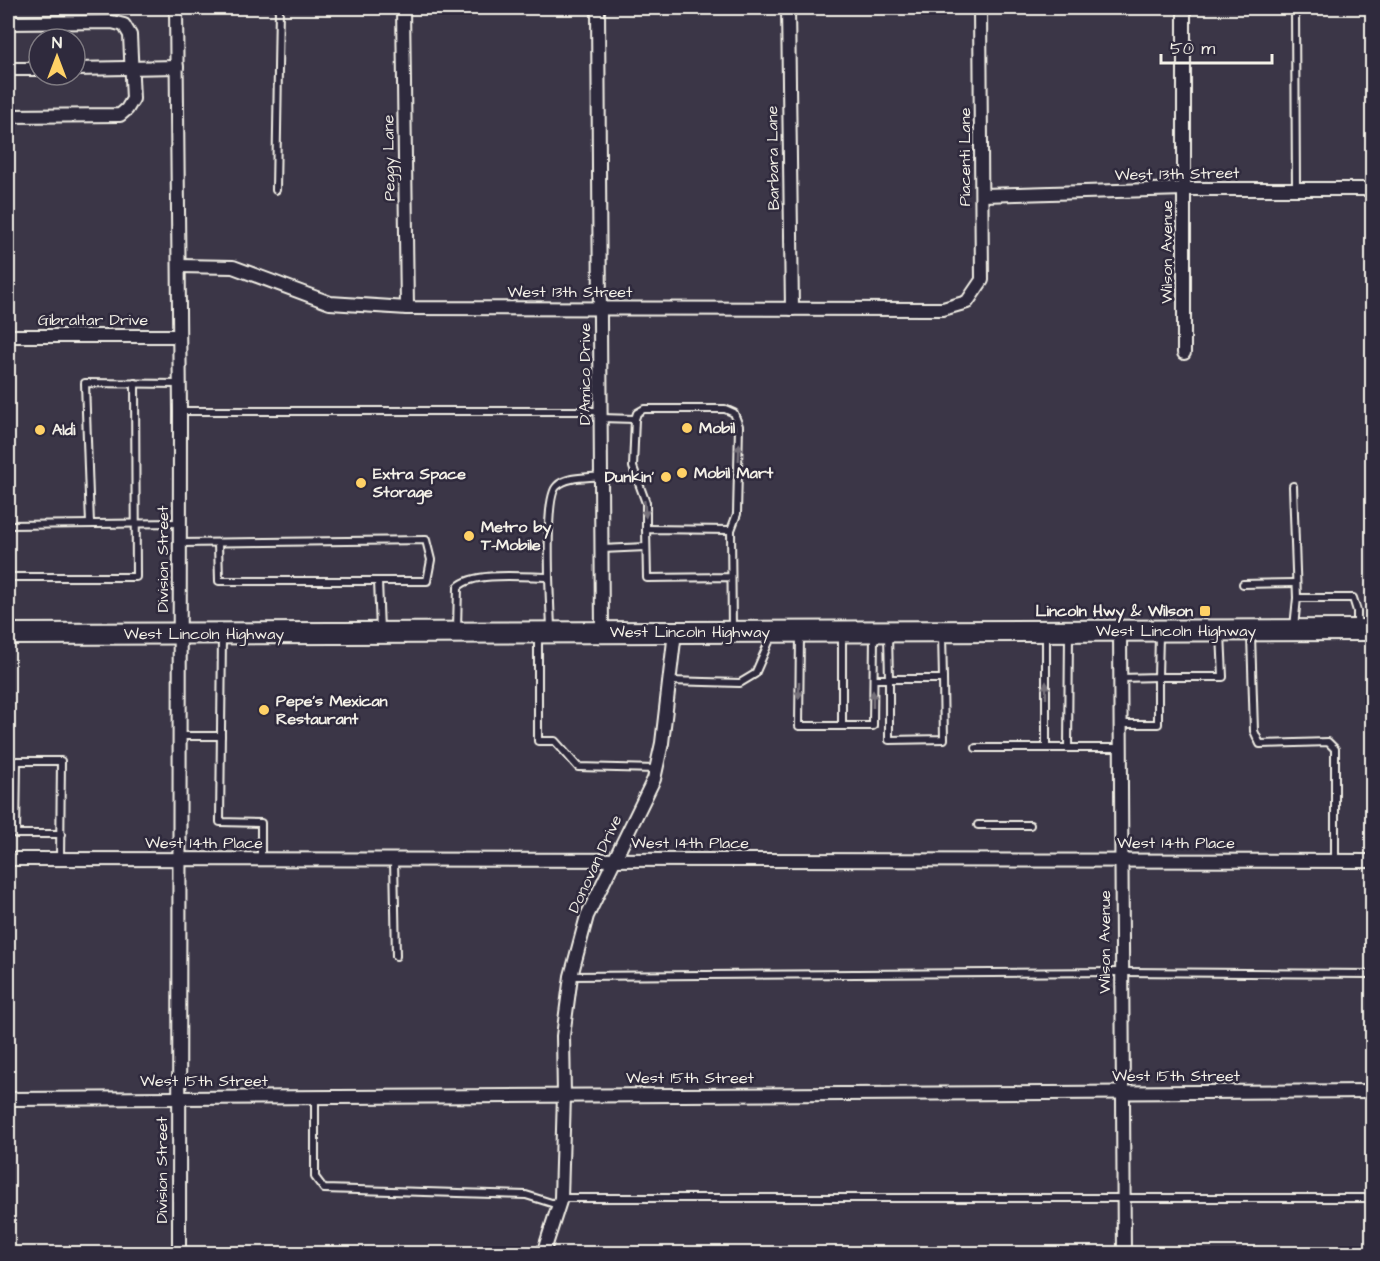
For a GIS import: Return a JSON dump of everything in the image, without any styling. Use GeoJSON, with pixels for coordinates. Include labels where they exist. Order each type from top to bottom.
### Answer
{"type":"FeatureCollection","features":[{"type":"Feature","properties":{"kind":"main road","name":"West Lincoln Highway"},"geometry":{"type":"LineString","coordinates":[[9,634],[1365,630]]}},
{"type":"Feature","properties":{"kind":"street","name":"Division Street"},"geometry":{"type":"LineString","coordinates":[[176,8],[180,411],[179,1254]]}},
{"type":"Feature","properties":{"kind":"street","name":"Peggy Lane"},"geometry":{"type":"LineString","coordinates":[[403,8],[407,308]]}},
{"type":"Feature","properties":{"kind":"street","name":"D'Amico Drive"},"geometry":{"type":"LineString","coordinates":[[598,8],[602,633]]}},
{"type":"Feature","properties":{"kind":"street","name":"Barbara Lane"},"geometry":{"type":"LineString","coordinates":[[788,8],[792,309]]}},
{"type":"Feature","properties":{"kind":"street","name":"Piacenti Lane"},"geometry":{"type":"LineString","coordinates":[[967,302],[981,280],[983,195],[980,8]]}},
{"type":"Feature","properties":{"kind":"street","name":"Wilson Avenue"},"geometry":{"type":"LineString","coordinates":[[1184,8],[1184,353]]}},
{"type":"Feature","properties":{"kind":"street"},"geometry":{"type":"LineString","coordinates":[[8,23],[112,22],[124,25],[130,35],[133,99],[120,115],[8,116]]}},
{"type":"Feature","properties":{"kind":"street"},"geometry":{"type":"LineString","coordinates":[[87,69],[177,68]]}},
{"type":"Feature","properties":{"kind":"street"},"geometry":{"type":"LineString","coordinates":[[8,69],[27,69]]}},
{"type":"Feature","properties":{"kind":"street","name":"West 13th Street"},"geometry":{"type":"LineString","coordinates":[[983,195],[1184,189],[1372,189]]}},
{"type":"Feature","properties":{"kind":"street","name":"West 13th Street"},"geometry":{"type":"LineString","coordinates":[[179,266],[233,267],[330,303],[407,308],[943,309],[967,302]]}},
{"type":"Feature","properties":{"kind":"street","name":"Gibraltar Drive"},"geometry":{"type":"LineString","coordinates":[[8,336],[179,336]]}},
{"type":"Feature","properties":{"kind":"street","name":"Wilson Avenue"},"geometry":{"type":"LineString","coordinates":[[1120,631],[1124,1254]]}},
{"type":"Feature","properties":{"kind":"street","name":"Donovan Drive"},"geometry":{"type":"LineString","coordinates":[[543,1254],[559,1201],[564,1095],[563,1036],[571,976],[587,916],[654,779],[662,743],[675,632]]}},
{"type":"Feature","properties":{"kind":"street","name":"West 14th Place"},"geometry":{"type":"LineString","coordinates":[[8,859],[1372,861]]}},
{"type":"Feature","properties":{"kind":"street","name":"West 15th Street"},"geometry":{"type":"LineString","coordinates":[[8,1099],[1372,1091]]}},
{"type":"Feature","properties":{"kind":"lane"},"geometry":{"type":"LineString","coordinates":[[276,190],[279,8]]}},
{"type":"Feature","properties":{"kind":"lane"},"geometry":{"type":"LineString","coordinates":[[1295,8],[1296,189]]}},
{"type":"Feature","properties":{"kind":"lane"},"geometry":{"type":"LineString","coordinates":[[90,524],[85,383],[179,384]]}},
{"type":"Feature","properties":{"kind":"lane"},"geometry":{"type":"LineString","coordinates":[[8,577],[136,577],[135,383]]}},
{"type":"Feature","properties":{"kind":"lane"},"geometry":{"type":"LineString","coordinates":[[731,577],[647,578],[646,503],[633,467],[635,419],[637,413],[644,409],[725,409],[734,413],[739,426],[737,514],[730,530],[731,577],[732,632]]}},
{"type":"Feature","properties":{"kind":"lane"},"geometry":{"type":"LineString","coordinates":[[180,411],[601,414],[635,419]]}},
{"type":"Feature","properties":{"kind":"lane"},"geometry":{"type":"LineString","coordinates":[[602,476],[566,480],[555,487],[550,500],[549,577],[538,741],[555,741],[578,767],[656,769]]}},
{"type":"Feature","properties":{"kind":"lane"},"geometry":{"type":"LineString","coordinates":[[1293,486],[1297,598],[1293,631]]}},
{"type":"Feature","properties":{"kind":"lane"},"geometry":{"type":"LineString","coordinates":[[8,525],[180,523]]}},
{"type":"Feature","properties":{"kind":"lane"},"geometry":{"type":"LineString","coordinates":[[646,530],[730,530]]}},
{"type":"Feature","properties":{"kind":"lane"},"geometry":{"type":"LineString","coordinates":[[180,543],[426,540],[431,560],[427,581],[219,581],[218,543]]}},
{"type":"Feature","properties":{"kind":"lane"},"geometry":{"type":"LineString","coordinates":[[602,549],[646,548]]}},
{"type":"Feature","properties":{"kind":"lane"},"geometry":{"type":"LineString","coordinates":[[8,563],[9,634]]}},
{"type":"Feature","properties":{"kind":"lane"},"geometry":{"type":"LineString","coordinates":[[456,633],[458,587],[462,583],[476,577],[549,577]]}},
{"type":"Feature","properties":{"kind":"lane"},"geometry":{"type":"LineString","coordinates":[[378,581],[380,633]]}},
{"type":"Feature","properties":{"kind":"lane"},"geometry":{"type":"LineString","coordinates":[[1243,584],[1296,583]]}},
{"type":"Feature","properties":{"kind":"lane"},"geometry":{"type":"LineString","coordinates":[[1297,598],[1353,598],[1365,630]]}},
{"type":"Feature","properties":{"kind":"lane"},"geometry":{"type":"LineString","coordinates":[[1046,631],[1046,748]]}},
{"type":"Feature","properties":{"kind":"lane"},"geometry":{"type":"LineString","coordinates":[[1068,748],[1069,631]]}},
{"type":"Feature","properties":{"kind":"lane"},"geometry":{"type":"LineString","coordinates":[[1120,724],[1158,724],[1159,631]]}},
{"type":"Feature","properties":{"kind":"lane"},"geometry":{"type":"LineString","coordinates":[[1120,678],[1223,677],[1221,631]]}},
{"type":"Feature","properties":{"kind":"lane"},"geometry":{"type":"LineString","coordinates":[[1251,631],[1254,731],[1260,744],[1328,742],[1335,749],[1335,860]]}},
{"type":"Feature","properties":{"kind":"lane"},"geometry":{"type":"LineString","coordinates":[[669,681],[740,683],[755,674],[774,632]]}},
{"type":"Feature","properties":{"kind":"lane"},"geometry":{"type":"LineString","coordinates":[[800,632],[799,726],[873,726],[874,679],[881,632]]}},
{"type":"Feature","properties":{"kind":"lane"},"geometry":{"type":"LineString","coordinates":[[842,632],[842,726]]}},
{"type":"Feature","properties":{"kind":"lane"},"geometry":{"type":"LineString","coordinates":[[881,632],[889,679],[889,740],[944,740],[941,632]]}},
{"type":"Feature","properties":{"kind":"lane"},"geometry":{"type":"LineString","coordinates":[[222,634],[220,822],[261,823],[261,860]]}},
{"type":"Feature","properties":{"kind":"lane"},"geometry":{"type":"LineString","coordinates":[[874,679],[943,679]]}},
{"type":"Feature","properties":{"kind":"lane"},"geometry":{"type":"LineString","coordinates":[[179,736],[221,736]]}},
{"type":"Feature","properties":{"kind":"lane"},"geometry":{"type":"LineString","coordinates":[[976,748],[1120,748]]}},
{"type":"Feature","properties":{"kind":"lane"},"geometry":{"type":"LineString","coordinates":[[60,859],[61,834],[61,761],[17,761],[16,834],[61,834]]}},
{"type":"Feature","properties":{"kind":"lane"},"geometry":{"type":"LineString","coordinates":[[978,825],[1030,825]]}},
{"type":"Feature","properties":{"kind":"lane"},"geometry":{"type":"LineString","coordinates":[[394,860],[396,956]]}},
{"type":"Feature","properties":{"kind":"lane"},"geometry":{"type":"LineString","coordinates":[[571,976],[1122,972],[1372,974]]}},
{"type":"Feature","properties":{"kind":"lane"},"geometry":{"type":"LineString","coordinates":[[315,1097],[315,1177],[324,1189],[526,1195],[559,1201],[1372,1198]]}},
{"type":"Feature","properties":{"kind":"place","name":"Mobil"},"geometry":{"type":"Point","coordinates":[687,428]}},
{"type":"Feature","properties":{"kind":"place","name":"Aldi"},"geometry":{"type":"Point","coordinates":[40,430]}},
{"type":"Feature","properties":{"kind":"place","name":"Mobil Mart"},"geometry":{"type":"Point","coordinates":[682,473]}},
{"type":"Feature","properties":{"kind":"place","name":"Dunkin'"},"geometry":{"type":"Point","coordinates":[666,477]}},
{"type":"Feature","properties":{"kind":"place","name":"Extra Space Storage"},"geometry":{"type":"Point","coordinates":[361,483]}},
{"type":"Feature","properties":{"kind":"place","name":"Metro by T-Mobile"},"geometry":{"type":"Point","coordinates":[469,536]}},
{"type":"Feature","properties":{"kind":"place","name":"Lincoln Hwy & Wilson"},"geometry":{"type":"Point","coordinates":[1205,611]}},
{"type":"Feature","properties":{"kind":"place","name":"Pepe's Mexican Restaurant"},"geometry":{"type":"Point","coordinates":[264,710]}}]}
